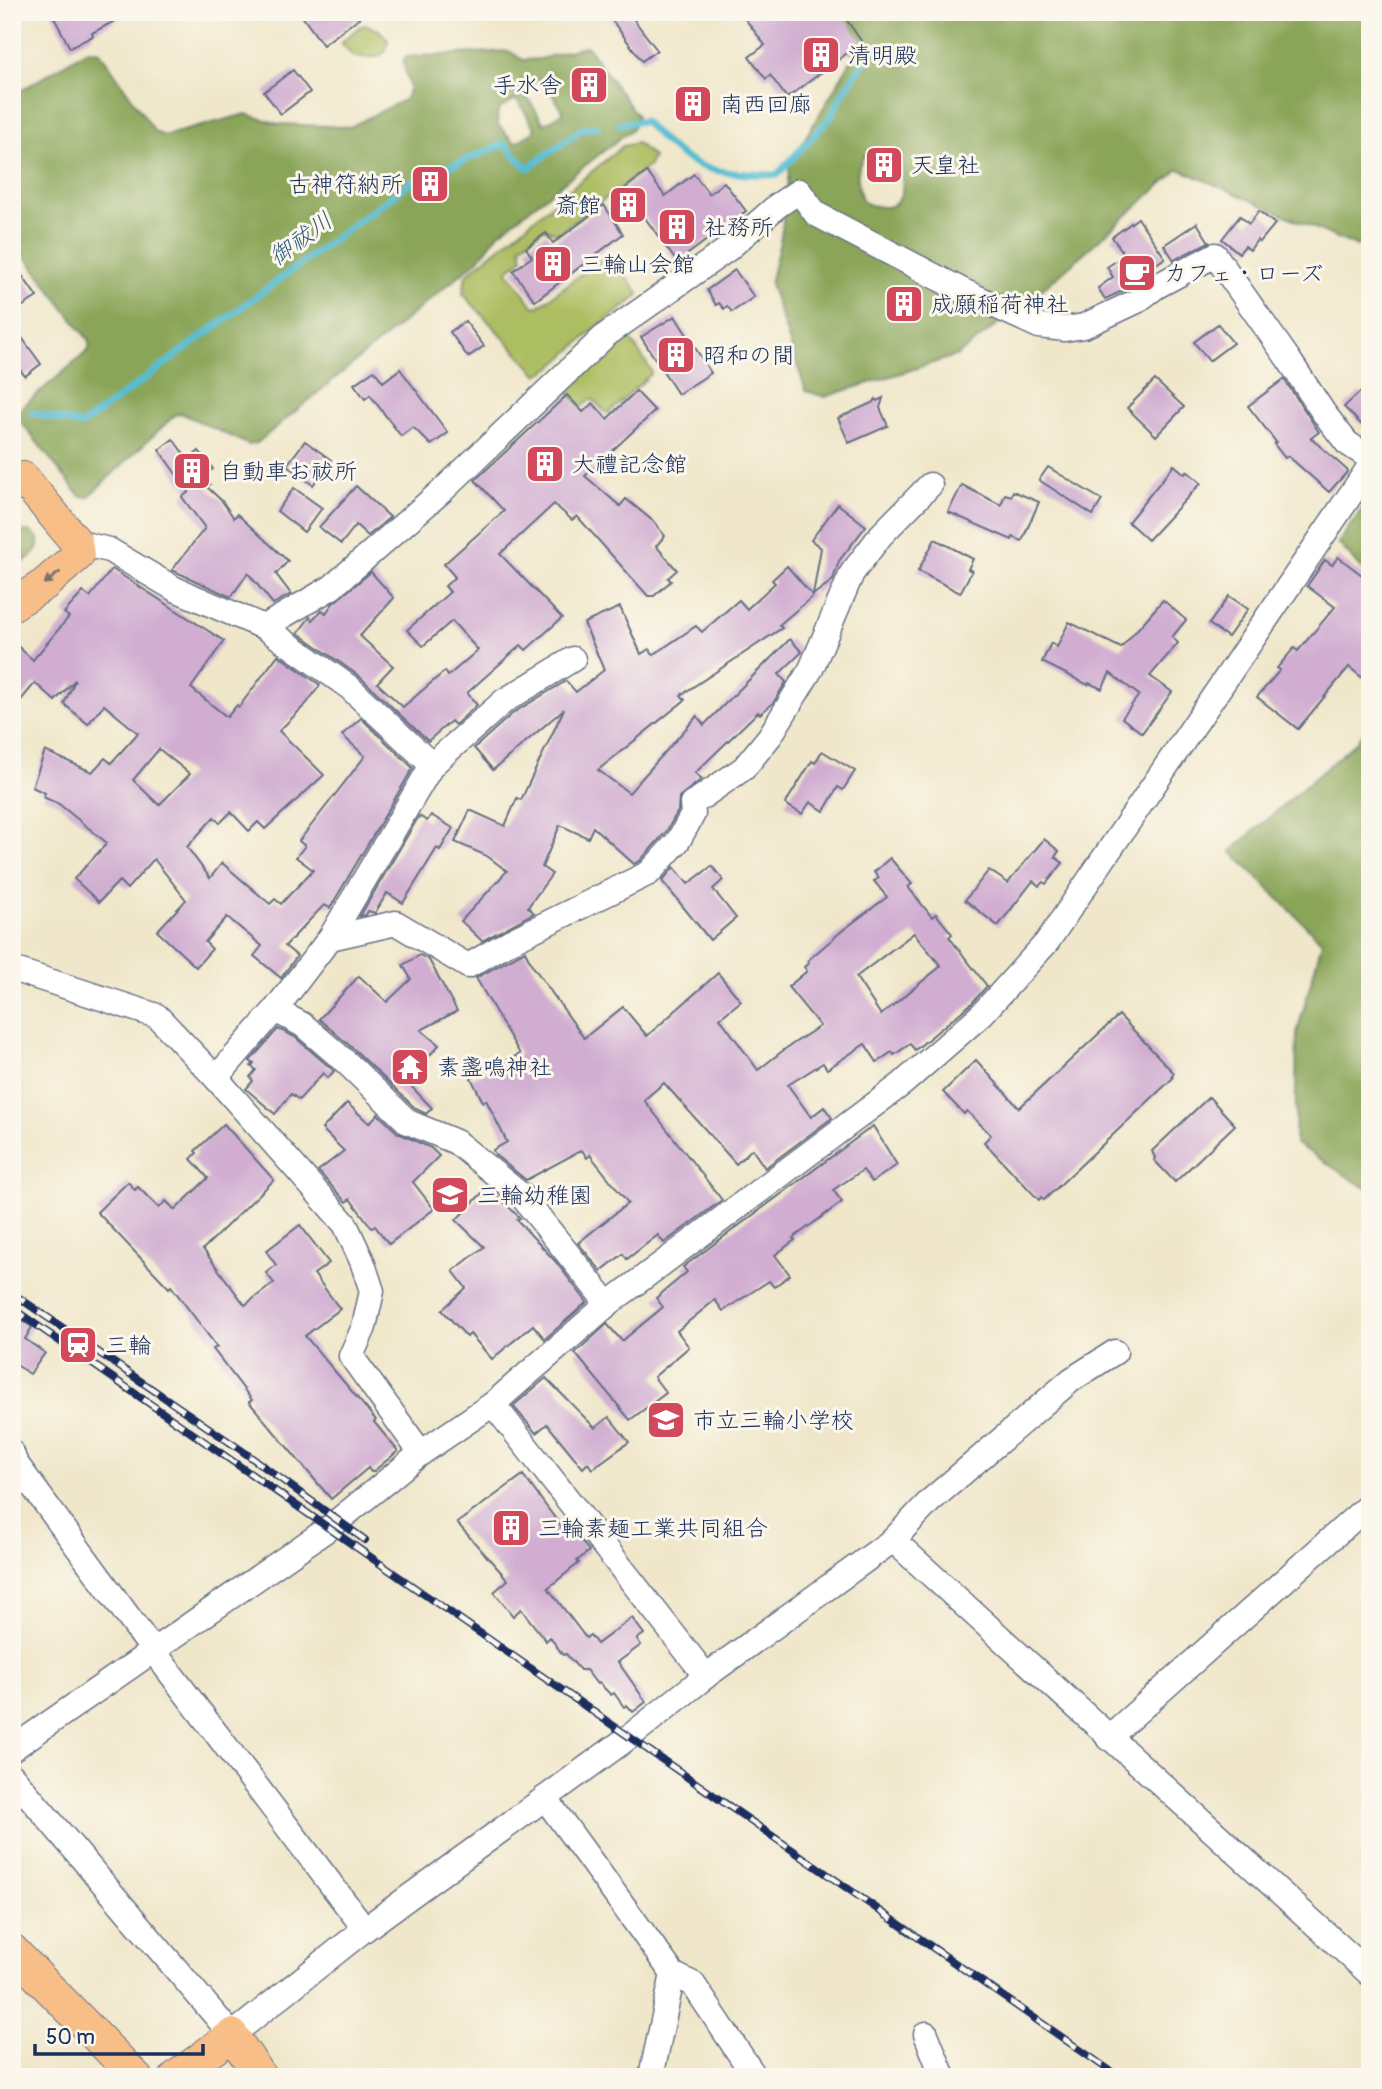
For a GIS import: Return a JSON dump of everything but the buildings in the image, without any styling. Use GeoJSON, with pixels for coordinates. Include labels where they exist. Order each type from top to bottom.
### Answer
{"type":"FeatureCollection","features":[{"type":"Feature","properties":{"kind":"main road"},"geometry":{"type":"LineString","coordinates":[[12,605],[69,565],[78,555],[76,542],[16,475]]}},
{"type":"Feature","properties":{"kind":"main road"},"geometry":{"type":"LineString","coordinates":[[12,1950],[136,2077]]}},
{"type":"Feature","properties":{"kind":"main road"},"geometry":{"type":"LineString","coordinates":[[176,2077],[232,2035],[261,2077]]}},
{"type":"Feature","properties":{"kind":"street"},"geometry":{"type":"LineString","coordinates":[[264,627],[331,587],[444,489],[606,335],[728,249],[777,206],[799,191],[817,214],[963,291],[1039,326],[1065,329],[1083,326],[1137,301],[1157,286],[1215,255],[1323,412],[1347,443],[1370,458]]}},
{"type":"Feature","properties":{"kind":"street"},"geometry":{"type":"LineString","coordinates":[[12,1749],[329,1528],[421,1453],[493,1404],[608,1304],[902,1084],[982,1014],[1046,942],[1370,466]]}},
{"type":"Feature","properties":{"kind":"street"},"geometry":{"type":"LineString","coordinates":[[330,938],[396,923],[468,966],[509,942],[649,873],[678,841],[693,814],[692,804],[744,768],[770,736],[811,668],[852,573],[881,535],[930,485]]}},
{"type":"Feature","properties":{"kind":"street"},"geometry":{"type":"LineString","coordinates":[[76,542],[109,550],[175,589],[264,627],[349,687],[432,765]]}},
{"type":"Feature","properties":{"kind":"street"},"geometry":{"type":"LineString","coordinates":[[216,1078],[275,1010],[330,938],[432,765],[504,701],[573,659]]}},
{"type":"Feature","properties":{"kind":"street"},"geometry":{"type":"LineString","coordinates":[[12,970],[157,1016],[216,1078],[345,1224],[372,1291],[365,1327],[351,1356],[421,1453]]}},
{"type":"Feature","properties":{"kind":"street"},"geometry":{"type":"LineString","coordinates":[[275,1010],[303,1024],[408,1122],[456,1142],[521,1195],[608,1304]]}},
{"type":"Feature","properties":{"kind":"street"},"geometry":{"type":"LineString","coordinates":[[12,1776],[232,2035],[365,1928],[629,1737],[706,1676],[892,1540],[930,1501],[1072,1380],[1115,1352]]}},
{"type":"Feature","properties":{"kind":"street"},"geometry":{"type":"LineString","coordinates":[[493,1404],[706,1676]]}},
{"type":"Feature","properties":{"kind":"street"},"geometry":{"type":"LineString","coordinates":[[13,1460],[152,1649],[365,1928]]}},
{"type":"Feature","properties":{"kind":"street"},"geometry":{"type":"LineString","coordinates":[[1108,1738],[1370,1504]]}},
{"type":"Feature","properties":{"kind":"street"},"geometry":{"type":"LineString","coordinates":[[892,1540],[1370,1973]]}},
{"type":"Feature","properties":{"kind":"street"},"geometry":{"type":"LineString","coordinates":[[545,1798],[673,1974],[693,1984],[755,2077]]}},
{"type":"Feature","properties":{"kind":"street"},"geometry":{"type":"LineString","coordinates":[[651,2077],[673,1974]]}},
{"type":"Feature","properties":{"kind":"street"},"geometry":{"type":"LineString","coordinates":[[926,2035],[943,2077]]}},
{"type":"Feature","properties":{"kind":"green space"},"geometry":{"type":"Polygon","coordinates":[[[820,12],[1370,12],[1370,237],[1356,246],[1179,169],[1051,282],[958,355],[825,397],[806,391],[770,284],[781,237],[790,164],[854,56],[820,12]],[[871,150],[865,155],[858,172],[860,193],[864,202],[883,207],[897,202],[901,195],[903,179],[901,155],[898,151],[871,150]]]}},
{"type":"Feature","properties":{"kind":"green space"},"geometry":{"type":"Polygon","coordinates":[[[366,25],[379,30],[388,40],[385,52],[377,57],[354,57],[341,43],[359,27],[366,25]]]}},
{"type":"Feature","properties":{"kind":"green space"},"geometry":{"type":"Polygon","coordinates":[[[588,47],[637,116],[633,128],[499,233],[479,259],[257,443],[249,445],[181,413],[175,415],[88,497],[80,496],[16,416],[20,409],[89,350],[89,341],[12,239],[12,96],[88,50],[100,52],[155,132],[164,136],[246,114],[279,124],[350,127],[404,100],[410,88],[403,62],[406,57],[509,51],[523,60],[540,59],[588,47]],[[540,79],[526,87],[525,93],[544,124],[563,111],[540,79]],[[514,100],[497,114],[498,125],[515,143],[535,129],[519,102],[514,100]]]}},
{"type":"Feature","properties":{"kind":"green space"},"geometry":{"type":"Polygon","coordinates":[[[637,143],[653,157],[648,167],[557,234],[543,229],[521,246],[523,258],[509,269],[508,272],[534,307],[539,306],[605,256],[611,257],[639,293],[552,367],[538,375],[463,294],[466,275],[623,146],[637,143]]]}},
{"type":"Feature","properties":{"kind":"green space"},"geometry":{"type":"Polygon","coordinates":[[[628,336],[651,374],[609,413],[594,400],[581,407],[568,392],[569,388],[628,336]]]}},
{"type":"Feature","properties":{"kind":"green space"},"geometry":{"type":"Polygon","coordinates":[[[1370,498],[1370,578],[1338,543],[1370,498]]]}},
{"type":"Feature","properties":{"kind":"green space"},"geometry":{"type":"Polygon","coordinates":[[[29,531],[38,538],[37,548],[31,556],[12,569],[12,538],[20,532],[29,531]]]}},
{"type":"Feature","properties":{"kind":"green space"},"geometry":{"type":"Polygon","coordinates":[[[1370,722],[1370,1191],[1295,1143],[1297,1033],[1322,942],[1231,851],[1357,741],[1370,722]]]}},
{"type":"Feature","properties":{"kind":"waterway","name":"御祓川"},"geometry":{"type":"LineString","coordinates":[[620,124],[644,121],[675,151],[703,167],[735,173],[777,175],[830,118],[846,88],[874,47]]}},
{"type":"Feature","properties":{"kind":"waterway","name":"御祓川"},"geometry":{"type":"LineString","coordinates":[[32,413],[82,425],[410,183],[504,144],[528,168],[582,129],[597,127]]}},
{"type":"Feature","properties":{"kind":"railway"},"geometry":{"type":"LineString","coordinates":[[12,1293],[241,1450],[365,1540]]}},
{"type":"Feature","properties":{"kind":"railway"},"geometry":{"type":"LineString","coordinates":[[12,1308],[1119,2077]]}},
{"type":"Feature","properties":{"kind":"place","name":"清明殿"},"geometry":{"type":"Point","coordinates":[821,55]}},
{"type":"Feature","properties":{"kind":"place","name":"手水舎"},"geometry":{"type":"Point","coordinates":[589,85]}},
{"type":"Feature","properties":{"kind":"place","name":"南西回廊"},"geometry":{"type":"Point","coordinates":[693,104]}},
{"type":"Feature","properties":{"kind":"place","name":"天皇社"},"geometry":{"type":"Point","coordinates":[884,165]}},
{"type":"Feature","properties":{"kind":"place","name":"古神符納所"},"geometry":{"type":"Point","coordinates":[430,184]}},
{"type":"Feature","properties":{"kind":"place","name":"斎館"},"geometry":{"type":"Point","coordinates":[628,205]}},
{"type":"Feature","properties":{"kind":"place","name":"社務所"},"geometry":{"type":"Point","coordinates":[677,227]}},
{"type":"Feature","properties":{"kind":"place","name":"三輪山会館"},"geometry":{"type":"Point","coordinates":[553,264]}},
{"type":"Feature","properties":{"kind":"place","name":"カフェ・ローズ"},"geometry":{"type":"Point","coordinates":[1137,273]}},
{"type":"Feature","properties":{"kind":"place","name":"成願稲荷神社"},"geometry":{"type":"Point","coordinates":[904,304]}},
{"type":"Feature","properties":{"kind":"place","name":"昭和の間"},"geometry":{"type":"Point","coordinates":[676,355]}},
{"type":"Feature","properties":{"kind":"place","name":"大禮記念館"},"geometry":{"type":"Point","coordinates":[545,464]}},
{"type":"Feature","properties":{"kind":"place","name":"自動車お祓所"},"geometry":{"type":"Point","coordinates":[192,471]}},
{"type":"Feature","properties":{"kind":"place","name":"素盞鳴神社"},"geometry":{"type":"Point","coordinates":[410,1067]}},
{"type":"Feature","properties":{"kind":"place","name":"三輪幼稚園"},"geometry":{"type":"Point","coordinates":[450,1195]}},
{"type":"Feature","properties":{"kind":"place","name":"三輪"},"geometry":{"type":"Point","coordinates":[78,1345]}},
{"type":"Feature","properties":{"kind":"place","name":"市立三輪小学校"},"geometry":{"type":"Point","coordinates":[666,1420]}},
{"type":"Feature","properties":{"kind":"place","name":"三輪素麺工業共同組合"},"geometry":{"type":"Point","coordinates":[511,1528]}}]}
